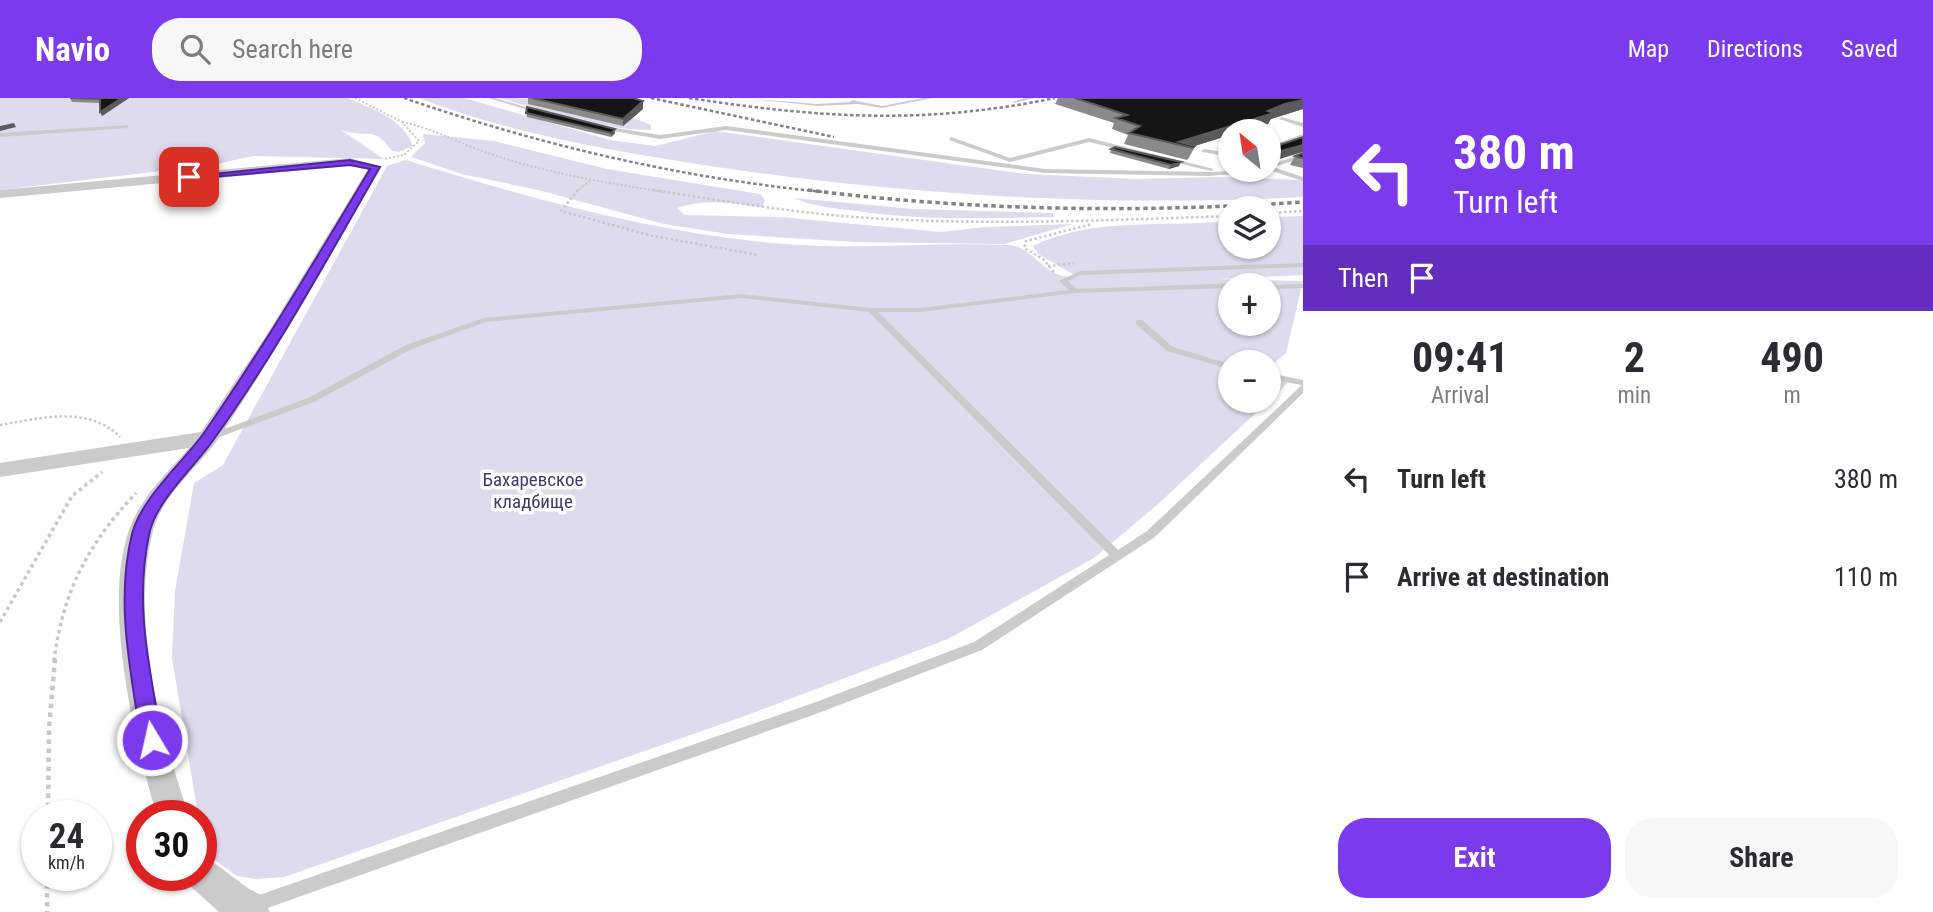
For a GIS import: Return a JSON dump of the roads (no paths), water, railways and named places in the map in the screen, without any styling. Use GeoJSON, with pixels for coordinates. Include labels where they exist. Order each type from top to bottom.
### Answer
{"type":"FeatureCollection","features":[{"type":"Feature","properties":{"kind":"street"},"geometry":{"type":"LineString","coordinates":[[0,194],[350,162],[376,167],[273,342],[208,438],[168,484],[141,532],[132,618],[152,740],[169,800]]}},
{"type":"Feature","properties":{"kind":"street"},"geometry":{"type":"LineString","coordinates":[[0,470],[208,438]]}},
{"type":"Feature","properties":{"kind":"street"},"geometry":{"type":"LineString","coordinates":[[217,887],[235,903],[250,909]]}},
{"type":"Feature","properties":{"kind":"lane"},"geometry":{"type":"LineString","coordinates":[[490,98],[554,116]]}},
{"type":"Feature","properties":{"kind":"lane"},"geometry":{"type":"LineString","coordinates":[[744,98],[818,105],[856,103],[887,107],[931,98]]}},
{"type":"Feature","properties":{"kind":"lane"},"geometry":{"type":"LineString","coordinates":[[845,98],[856,103]]}},
{"type":"Feature","properties":{"kind":"lane"},"geometry":{"type":"LineString","coordinates":[[1014,102],[1032,98]]}},
{"type":"Feature","properties":{"kind":"lane"},"geometry":{"type":"LineString","coordinates":[[1281,118],[1303,125]]}},
{"type":"Feature","properties":{"kind":"lane"},"geometry":{"type":"LineString","coordinates":[[0,135],[127,126]]}},
{"type":"Feature","properties":{"kind":"lane"},"geometry":{"type":"LineString","coordinates":[[598,127],[660,137],[726,128],[1045,171],[1218,173]]}},
{"type":"Feature","properties":{"kind":"lane"},"geometry":{"type":"LineString","coordinates":[[1281,144],[1303,136]]}},
{"type":"Feature","properties":{"kind":"lane"},"geometry":{"type":"LineString","coordinates":[[951,139],[1010,160],[1080,141],[1096,141],[1218,171]]}},
{"type":"Feature","properties":{"kind":"lane"},"geometry":{"type":"LineString","coordinates":[[1204,150],[1218,153]]}},
{"type":"Feature","properties":{"kind":"lane"},"geometry":{"type":"LineString","coordinates":[[1281,163],[1303,156]]}},
{"type":"Feature","properties":{"kind":"lane"},"geometry":{"type":"LineString","coordinates":[[1281,171],[1303,179]]}},
{"type":"Feature","properties":{"kind":"lane"},"geometry":{"type":"LineString","coordinates":[[1074,291],[1063,281],[1080,273],[1303,265]]}},
{"type":"Feature","properties":{"kind":"lane"},"geometry":{"type":"LineString","coordinates":[[208,438],[312,400],[409,347],[484,320],[742,296],[871,310],[920,310],[1074,291],[1218,286]]}},
{"type":"Feature","properties":{"kind":"lane"},"geometry":{"type":"LineString","coordinates":[[1281,287],[1303,286]]}},
{"type":"Feature","properties":{"kind":"lane"},"geometry":{"type":"LineString","coordinates":[[871,310],[1117,556]]}},
{"type":"Feature","properties":{"kind":"lane"},"geometry":{"type":"LineString","coordinates":[[1139,322],[1170,349],[1218,363]]}},
{"type":"Feature","properties":{"kind":"lane"},"geometry":{"type":"LineString","coordinates":[[1281,379],[1303,385]]}},
{"type":"Feature","properties":{"kind":"lane"},"geometry":{"type":"LineString","coordinates":[[250,909],[817,708],[978,646],[1151,534],[1303,385]]}},
{"type":"Feature","properties":{"kind":"railway"},"geometry":{"type":"LineString","coordinates":[[404,98],[507,131],[611,157],[717,178],[824,192]]}},
{"type":"Feature","properties":{"kind":"railway"},"geometry":{"type":"LineString","coordinates":[[651,98],[834,137]]}},
{"type":"Feature","properties":{"kind":"railway"},"geometry":{"type":"LineString","coordinates":[[689,98],[783,110],[872,116],[961,112],[1055,98]]}},
{"type":"Feature","properties":{"kind":"railway"},"geometry":{"type":"LineString","coordinates":[[808,190],[931,202],[1056,208],[1180,208],[1303,202]]}},
{"type":"Feature","properties":{"kind":"park label","name":"Бахаревское кладбище"},"geometry":{"type":"Point","coordinates":[533,490]}}]}
